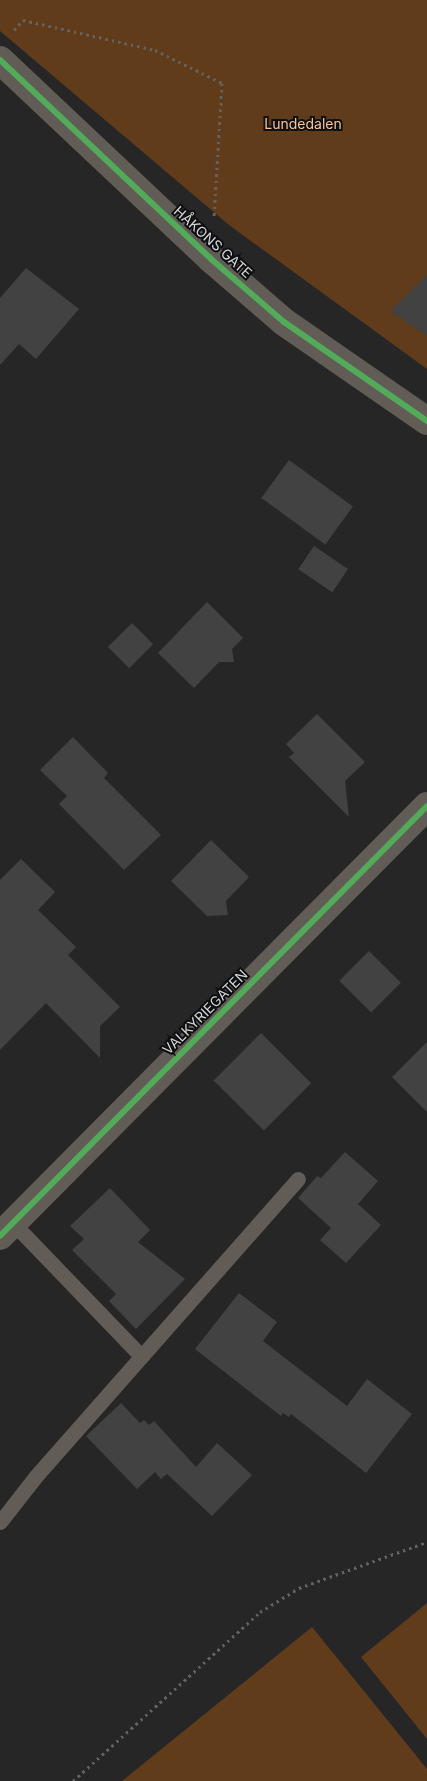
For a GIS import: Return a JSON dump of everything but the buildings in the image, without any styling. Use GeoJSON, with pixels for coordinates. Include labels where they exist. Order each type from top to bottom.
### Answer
{"type":"FeatureCollection","features":[{"type":"Feature","properties":{"kind":"street","name":"HÅKONS GATE"},"geometry":{"type":"LineString","coordinates":[[0,60],[211,259],[284,322],[427,421]]}},
{"type":"Feature","properties":{"kind":"street","name":"VALKYRIEGATEN"},"geometry":{"type":"LineString","coordinates":[[7,1230],[427,806]]}},
{"type":"Feature","properties":{"kind":"lane"},"geometry":{"type":"LineString","coordinates":[[0,1522],[36,1476],[298,1179]]}},
{"type":"Feature","properties":{"kind":"lane"},"geometry":{"type":"LineString","coordinates":[[7,1230],[142,1356]]}},
{"type":"Feature","properties":{"kind":"path"},"geometry":{"type":"LineString","coordinates":[[12,32],[23,20],[155,50],[222,83],[211,259]]}},
{"type":"Feature","properties":{"kind":"path"},"geometry":{"type":"LineString","coordinates":[[73,1781],[260,1612],[299,1588],[427,1542]]}},
{"type":"Feature","properties":{"kind":"green space","name":"Lundedalen"},"geometry":{"type":"Polygon","coordinates":[[[0,0],[427,0],[427,369],[229,225],[0,31],[0,0]]]}},
{"type":"Feature","properties":{"kind":"green space"},"geometry":{"type":"Polygon","coordinates":[[[427,1603],[427,1739],[361,1657],[427,1603]]]}},
{"type":"Feature","properties":{"kind":"green space"},"geometry":{"type":"Polygon","coordinates":[[[312,1627],[427,1769],[427,1781],[122,1781],[312,1627]]]}},
{"type":"Feature","properties":{"kind":"cycle path"},"geometry":{"type":"LineString","coordinates":[[0,60],[211,259],[284,322],[427,421]]}},
{"type":"Feature","properties":{"kind":"cycle path"},"geometry":{"type":"LineString","coordinates":[[0,1236],[427,806]]}}]}
